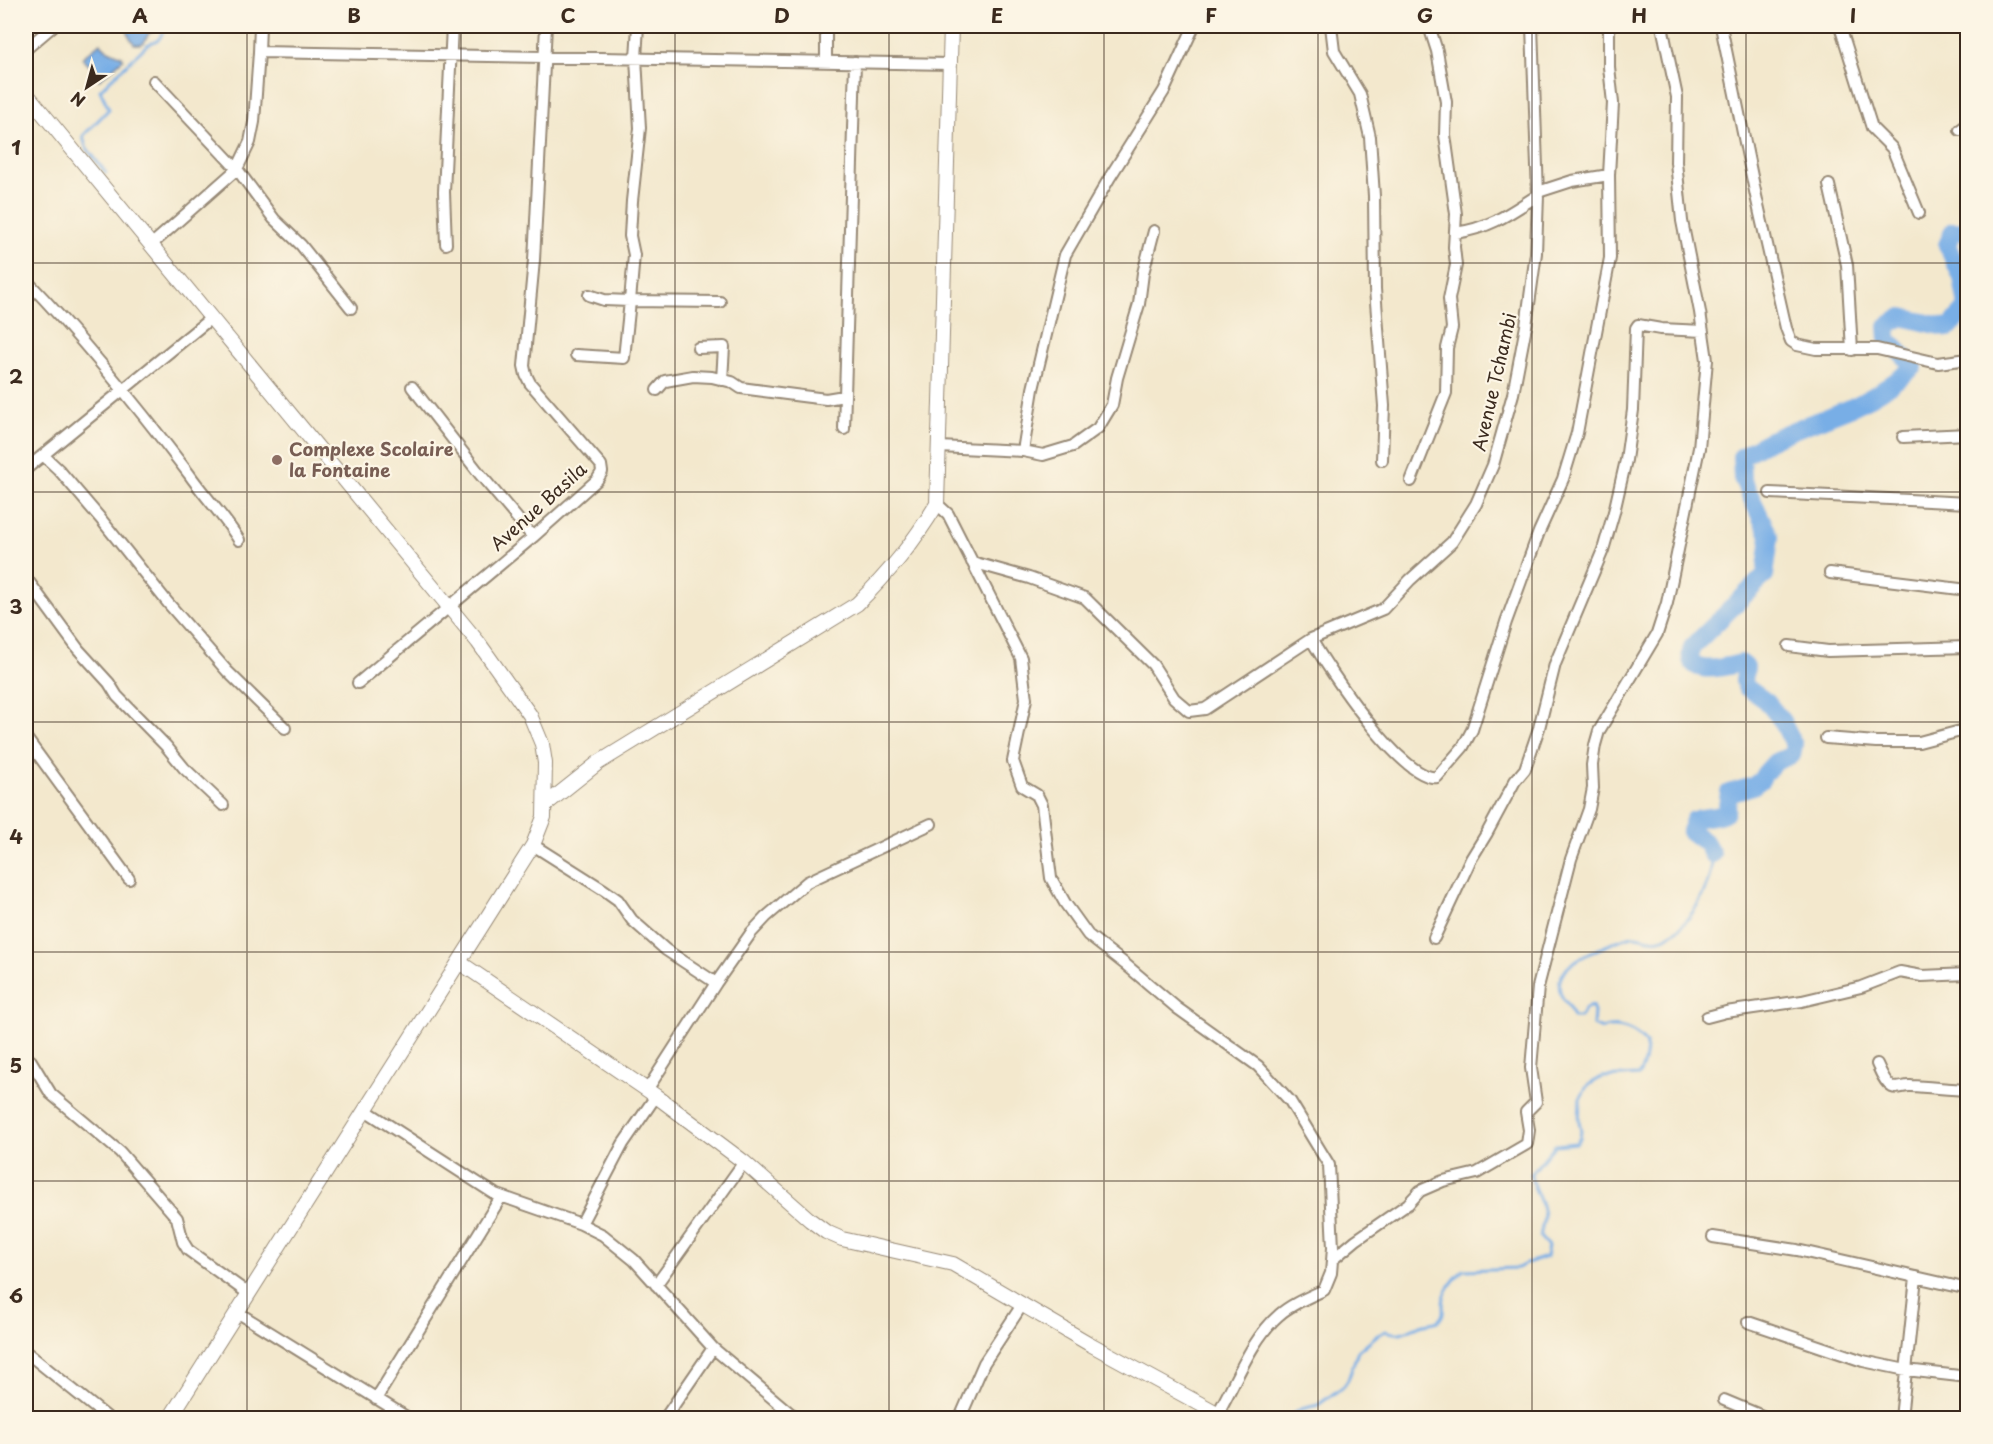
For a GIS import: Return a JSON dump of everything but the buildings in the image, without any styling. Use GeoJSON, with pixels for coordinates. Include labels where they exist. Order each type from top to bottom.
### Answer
{"type":"FeatureCollection","features":[{"type":"Feature","properties":{"kind":"street"},"geometry":{"type":"LineString","coordinates":[[26,49],[53,26]]}},
{"type":"Feature","properties":{"kind":"street"},"geometry":{"type":"LineString","coordinates":[[151,245],[237,169],[250,142],[254,122],[260,26]]}},
{"type":"Feature","properties":{"kind":"street"},"geometry":{"type":"LineString","coordinates":[[446,244],[444,192],[452,26]]}},
{"type":"Feature","properties":{"kind":"street"},"geometry":{"type":"LineString","coordinates":[[545,57],[546,26]]}},
{"type":"Feature","properties":{"kind":"street"},"geometry":{"type":"LineString","coordinates":[[576,355],[624,358],[634,255],[630,236],[632,201],[640,128],[636,58],[638,26]]}},
{"type":"Feature","properties":{"kind":"street"},"geometry":{"type":"LineString","coordinates":[[826,26],[826,62]]}},
{"type":"Feature","properties":{"kind":"street"},"geometry":{"type":"LineString","coordinates":[[545,805],[598,763],[857,604],[890,572],[920,532],[937,504],[951,26]]}},
{"type":"Feature","properties":{"kind":"street"},"geometry":{"type":"LineString","coordinates":[[1023,451],[1033,389],[1065,255],[1164,91],[1194,26]]}},
{"type":"Feature","properties":{"kind":"street"},"geometry":{"type":"LineString","coordinates":[[1330,26],[1332,46],[1360,94],[1370,137],[1374,196],[1375,289],[1384,406],[1382,460]]}},
{"type":"Feature","properties":{"kind":"street"},"geometry":{"type":"LineString","coordinates":[[1411,482],[1446,393],[1448,348],[1452,328],[1450,291],[1456,265],[1455,214],[1445,135],[1446,102],[1437,51],[1429,26]]}},
{"type":"Feature","properties":{"kind":"street","name":"Avenue Tchambi"},"geometry":{"type":"LineString","coordinates":[[972,562],[1029,578],[1085,598],[1153,665],[1174,698],[1189,711],[1205,709],[1311,639],[1383,609],[1410,580],[1452,542],[1476,504],[1493,465],[1513,394],[1526,326],[1536,253],[1538,194],[1532,26]]}},
{"type":"Feature","properties":{"kind":"street"},"geometry":{"type":"LineString","coordinates":[[1311,639],[1328,668],[1384,741],[1411,768],[1430,778],[1437,777],[1463,747],[1472,730],[1506,622],[1539,532],[1563,479],[1577,433],[1610,258],[1609,175],[1613,103],[1609,67],[1609,26]]}},
{"type":"Feature","properties":{"kind":"street"},"geometry":{"type":"LineString","coordinates":[[1332,1260],[1356,1240],[1408,1204],[1420,1191],[1443,1181],[1477,1173],[1527,1144],[1529,1130],[1526,1112],[1536,1102],[1531,1068],[1539,981],[1571,859],[1589,809],[1593,788],[1592,765],[1595,745],[1599,731],[1656,634],[1667,603],[1699,448],[1707,360],[1683,221],[1676,162],[1677,97],[1662,26]]}},
{"type":"Feature","properties":{"kind":"street"},"geometry":{"type":"LineString","coordinates":[[1721,26],[1756,196],[1786,328],[1791,341],[1797,345],[1816,349],[1886,351],[1938,363],[1968,359]]}},
{"type":"Feature","properties":{"kind":"street"},"geometry":{"type":"LineString","coordinates":[[1840,26],[1872,128],[1892,148],[1919,213]]}},
{"type":"Feature","properties":{"kind":"street"},"geometry":{"type":"LineString","coordinates":[[259,52],[950,64]]}},
{"type":"Feature","properties":{"kind":"street","name":"Avenue Basila"},"geometry":{"type":"LineString","coordinates":[[358,683],[533,537],[597,480],[602,472],[601,465],[525,375],[545,57]]}},
{"type":"Feature","properties":{"kind":"street"},"geometry":{"type":"LineString","coordinates":[[844,429],[855,62]]}},
{"type":"Feature","properties":{"kind":"street"},"geometry":{"type":"LineString","coordinates":[[154,81],[237,169],[274,219],[301,245],[351,308]]}},
{"type":"Feature","properties":{"kind":"street"},"geometry":{"type":"LineString","coordinates":[[26,93],[504,677],[530,715],[542,744],[545,763],[544,817],[532,845],[170,1419]]}},
{"type":"Feature","properties":{"kind":"street"},"geometry":{"type":"LineString","coordinates":[[1455,233],[1477,230],[1500,219],[1538,194],[1572,181],[1609,175]]}},
{"type":"Feature","properties":{"kind":"street"},"geometry":{"type":"LineString","coordinates":[[1829,185],[1847,265],[1852,350]]}},
{"type":"Feature","properties":{"kind":"street"},"geometry":{"type":"LineString","coordinates":[[939,447],[1043,454],[1074,446],[1098,428],[1112,405],[1154,231]]}},
{"type":"Feature","properties":{"kind":"street"},"geometry":{"type":"LineString","coordinates":[[26,280],[122,390],[224,516],[239,540]]}},
{"type":"Feature","properties":{"kind":"street"},"geometry":{"type":"LineString","coordinates":[[589,295],[604,300],[630,302],[720,302]]}},
{"type":"Feature","properties":{"kind":"street"},"geometry":{"type":"LineString","coordinates":[[26,469],[211,318]]}},
{"type":"Feature","properties":{"kind":"street"},"geometry":{"type":"LineString","coordinates":[[1434,938],[1471,859],[1515,781],[1525,770],[1539,728],[1555,664],[1604,549],[1626,460],[1633,410],[1636,328],[1638,325],[1661,329],[1703,331]]}},
{"type":"Feature","properties":{"kind":"street"},"geometry":{"type":"LineString","coordinates":[[698,348],[724,347],[722,380]]}},
{"type":"Feature","properties":{"kind":"street"},"geometry":{"type":"LineString","coordinates":[[657,390],[665,381],[693,376],[722,380],[741,388],[826,399],[844,396]]}},
{"type":"Feature","properties":{"kind":"street"},"geometry":{"type":"LineString","coordinates":[[412,387],[533,537]]}},
{"type":"Feature","properties":{"kind":"street"},"geometry":{"type":"LineString","coordinates":[[1903,437],[1968,434]]}},
{"type":"Feature","properties":{"kind":"street"},"geometry":{"type":"LineString","coordinates":[[43,455],[59,470],[100,518],[168,603],[227,671],[285,728]]}},
{"type":"Feature","properties":{"kind":"street"},"geometry":{"type":"LineString","coordinates":[[1770,493],[1968,503]]}},
{"type":"Feature","properties":{"kind":"street"},"geometry":{"type":"LineString","coordinates":[[459,962],[652,1093],[744,1162],[826,1232],[842,1239],[953,1264],[1219,1417],[1256,1343],[1279,1315],[1324,1290],[1331,1273],[1332,1260],[1329,1165],[1290,1101],[1255,1064],[1177,1008],[1111,952],[1092,939],[1065,903],[1053,882],[1048,861],[1042,805],[1037,795],[1022,786],[1013,759],[1026,699],[1023,663],[948,514],[937,504]]}},
{"type":"Feature","properties":{"kind":"street"},"geometry":{"type":"LineString","coordinates":[[1830,573],[1968,590]]}},
{"type":"Feature","properties":{"kind":"street"},"geometry":{"type":"LineString","coordinates":[[26,578],[78,650],[109,683],[117,696],[160,739],[183,768],[223,805]]}},
{"type":"Feature","properties":{"kind":"street"},"geometry":{"type":"LineString","coordinates":[[1789,646],[1828,651],[1968,647]]}},
{"type":"Feature","properties":{"kind":"street"},"geometry":{"type":"LineString","coordinates":[[1826,738],[1876,742],[1919,742],[1968,729]]}},
{"type":"Feature","properties":{"kind":"street"},"geometry":{"type":"LineString","coordinates":[[26,738],[129,879]]}},
{"type":"Feature","properties":{"kind":"street"},"geometry":{"type":"LineString","coordinates":[[581,1224],[623,1144],[716,983],[759,925],[807,882],[931,824]]}},
{"type":"Feature","properties":{"kind":"street"},"geometry":{"type":"LineString","coordinates":[[532,845],[618,900],[632,920],[666,950],[716,983]]}},
{"type":"Feature","properties":{"kind":"street"},"geometry":{"type":"LineString","coordinates":[[1707,1017],[1851,990],[1900,972],[1922,976],[1968,975]]}},
{"type":"Feature","properties":{"kind":"street"},"geometry":{"type":"LineString","coordinates":[[26,1057],[31,1061],[51,1094],[120,1152],[177,1218],[183,1242],[188,1250],[249,1293]]}},
{"type":"Feature","properties":{"kind":"street"},"geometry":{"type":"LineString","coordinates":[[1877,1064],[1889,1085],[1893,1087],[1909,1085],[1968,1090]]}},
{"type":"Feature","properties":{"kind":"street"},"geometry":{"type":"LineString","coordinates":[[365,1110],[495,1194],[581,1224],[603,1235],[634,1260],[713,1348],[799,1419]]}},
{"type":"Feature","properties":{"kind":"street"},"geometry":{"type":"LineString","coordinates":[[656,1285],[744,1162]]}},
{"type":"Feature","properties":{"kind":"street"},"geometry":{"type":"LineString","coordinates":[[376,1399],[501,1197]]}},
{"type":"Feature","properties":{"kind":"street"},"geometry":{"type":"LineString","coordinates":[[1713,1236],[1797,1250],[1968,1289]]}},
{"type":"Feature","properties":{"kind":"street"},"geometry":{"type":"LineString","coordinates":[[1901,1419],[1916,1277]]}},
{"type":"Feature","properties":{"kind":"street"},"geometry":{"type":"LineString","coordinates":[[960,1419],[984,1363],[1022,1305]]}},
{"type":"Feature","properties":{"kind":"street"},"geometry":{"type":"LineString","coordinates":[[237,1312],[408,1419]]}},
{"type":"Feature","properties":{"kind":"street"},"geometry":{"type":"LineString","coordinates":[[1748,1322],[1863,1360],[1906,1370],[1968,1377]]}},
{"type":"Feature","properties":{"kind":"street"},"geometry":{"type":"LineString","coordinates":[[665,1419],[713,1348]]}},
{"type":"Feature","properties":{"kind":"street"},"geometry":{"type":"LineString","coordinates":[[26,1352],[108,1419]]}},
{"type":"Feature","properties":{"kind":"street"},"geometry":{"type":"LineString","coordinates":[[1724,1400],[1767,1419]]}},
{"type":"Feature","properties":{"kind":"water"},"geometry":{"type":"Polygon","coordinates":[[[126,26],[141,28],[161,26],[149,33],[144,42],[134,44],[126,26]]]}},
{"type":"Feature","properties":{"kind":"water"},"geometry":{"type":"Polygon","coordinates":[[[100,43],[106,49],[122,56],[123,59],[99,80],[82,58],[100,43]]]}},
{"type":"Feature","properties":{"kind":"waterway"},"geometry":{"type":"LineString","coordinates":[[106,173],[86,147],[83,136],[109,109],[100,90],[147,45],[159,39],[167,26]]}},
{"type":"Feature","properties":{"kind":"waterway"},"geometry":{"type":"LineString","coordinates":[[1712,854],[1706,843],[1690,831],[1694,820],[1718,816],[1726,812],[1729,793],[1753,786],[1761,780],[1775,762],[1792,755],[1794,745],[1782,721],[1767,702],[1746,687],[1744,681],[1746,667],[1741,663],[1716,668],[1699,667],[1693,664],[1691,657],[1692,647],[1765,575],[1770,537],[1742,478],[1741,457],[1781,435],[1860,403],[1914,367],[1888,339],[1887,326],[1902,317],[1949,328],[1967,307],[1962,278],[1947,245],[1953,231],[1968,232]]}},
{"type":"Feature","properties":{"kind":"waterway"},"geometry":{"type":"LineString","coordinates":[[1286,1418],[1301,1409],[1318,1405],[1344,1386],[1358,1351],[1376,1336],[1386,1331],[1402,1333],[1419,1325],[1438,1321],[1443,1315],[1443,1303],[1448,1290],[1464,1270],[1518,1268],[1546,1257],[1548,1246],[1540,1237],[1543,1211],[1531,1174],[1555,1145],[1576,1143],[1580,1138],[1580,1099],[1587,1086],[1602,1077],[1639,1075],[1646,1051],[1646,1043],[1631,1031],[1620,1027],[1602,1029],[1593,1025],[1592,1006],[1586,1008],[1580,1017],[1573,1017],[1562,997],[1559,987],[1560,979],[1570,965],[1595,950],[1629,937],[1660,939],[1681,926],[1690,916],[1704,892],[1712,866],[1712,854]]}},
{"type":"Feature","properties":{"kind":"place","name":"Complexe Scolaire la Fontaine"},"geometry":{"type":"Point","coordinates":[277,460]}}]}
